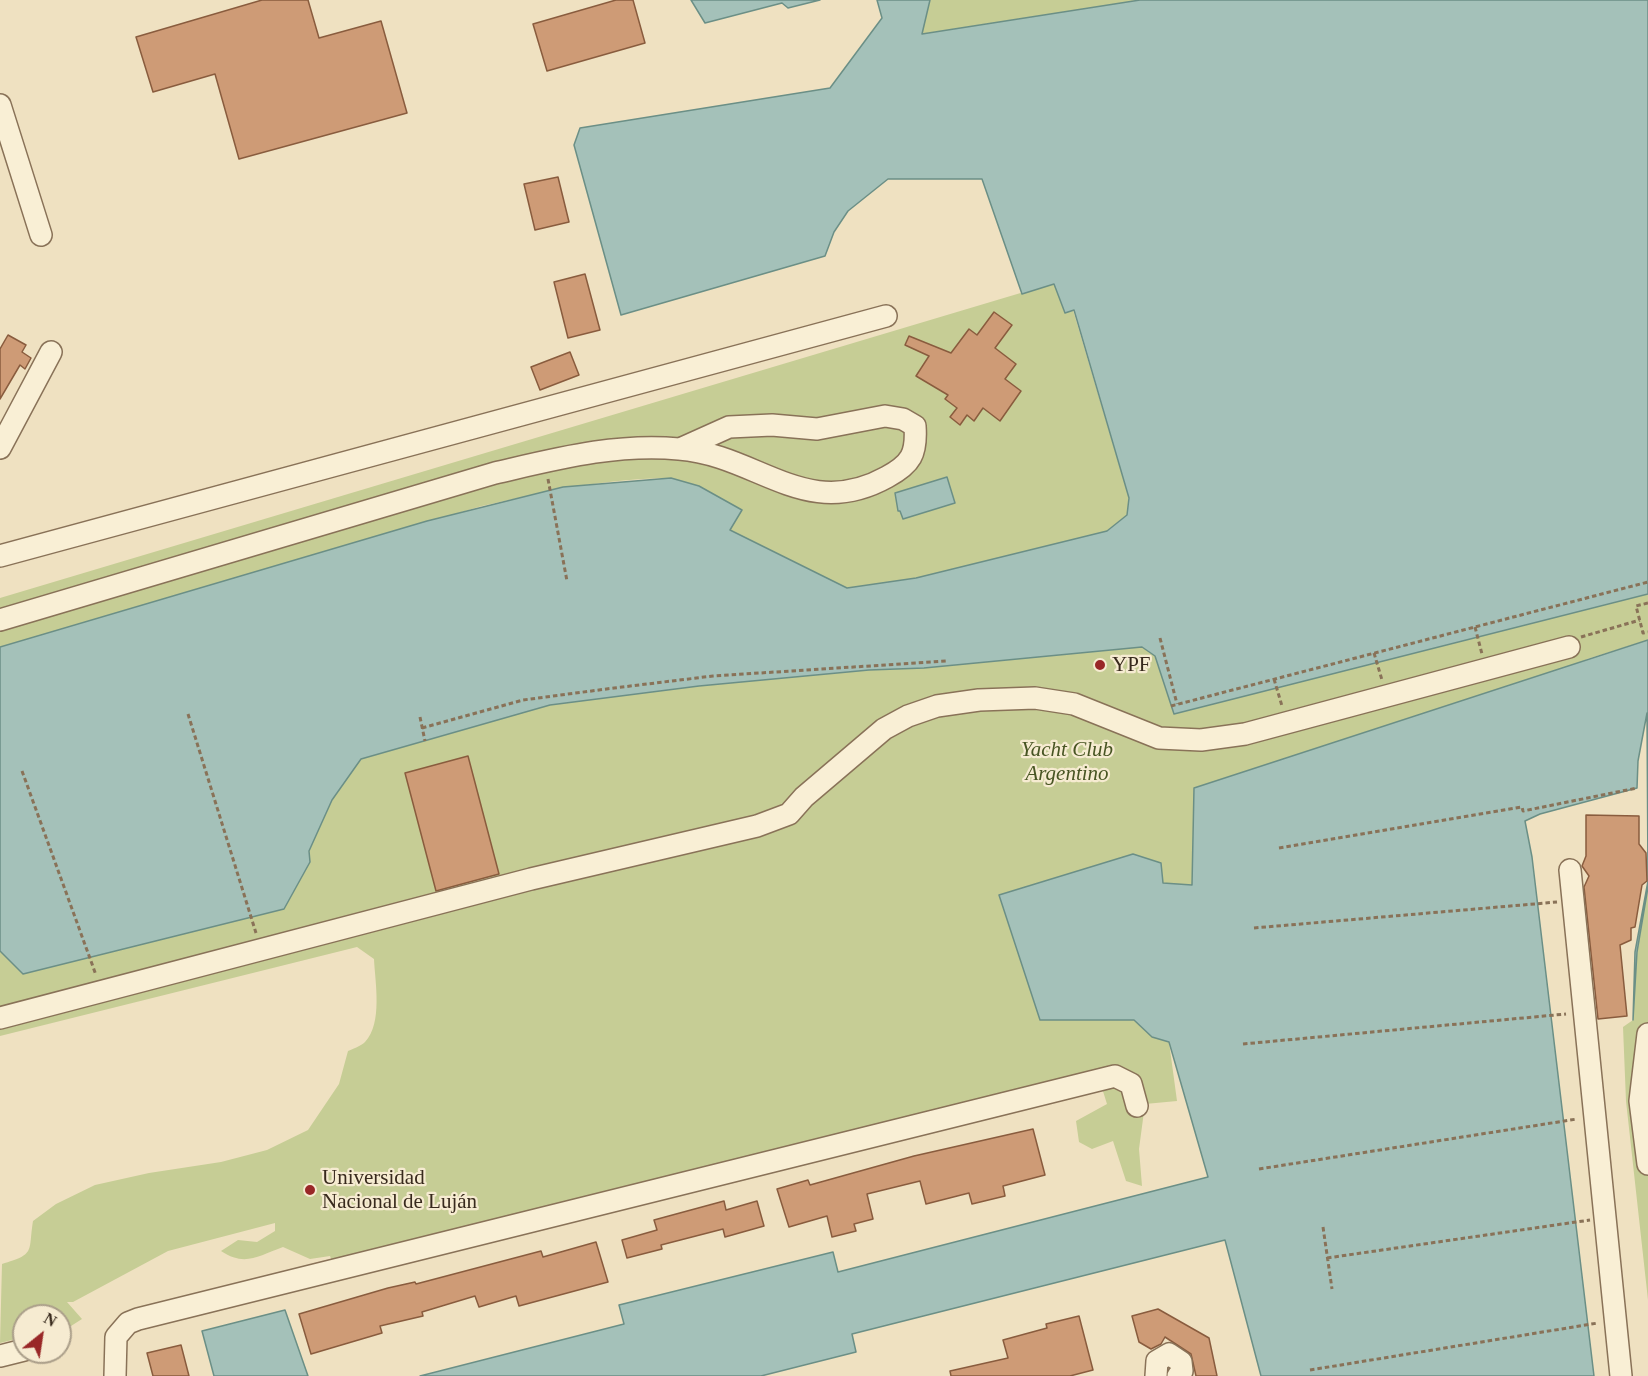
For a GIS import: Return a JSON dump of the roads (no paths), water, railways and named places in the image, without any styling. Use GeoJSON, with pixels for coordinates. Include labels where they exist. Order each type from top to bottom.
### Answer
{"type":"FeatureCollection","features":[{"type":"Feature","properties":{"kind":"street"},"geometry":{"type":"LineString","coordinates":[[0,105],[5,135],[41,235]]}},
{"type":"Feature","properties":{"kind":"street"},"geometry":{"type":"LineString","coordinates":[[0,556],[886,315]]}},
{"type":"Feature","properties":{"kind":"street"},"geometry":{"type":"LineString","coordinates":[[0,448],[51,352]]}},
{"type":"Feature","properties":{"kind":"street"},"geometry":{"type":"LineString","coordinates":[[0,620],[495,473],[612,449],[680,449],[725,458],[792,486],[828,495],[873,484],[894,473],[908,462],[916,444],[915,426],[903,419],[885,416],[817,429],[772,425],[729,427],[680,449]]}},
{"type":"Feature","properties":{"kind":"street"},"geometry":{"type":"LineString","coordinates":[[0,1018],[531,879],[757,826],[789,814],[804,797],[885,729],[908,716],[937,706],[979,700],[1035,698],[1074,704],[1159,738],[1200,740],[1245,734],[1569,647]]}},
{"type":"Feature","properties":{"kind":"street"},"geometry":{"type":"LineString","coordinates":[[1570,870],[1621,1376]]}},
{"type":"Feature","properties":{"kind":"street"},"geometry":{"type":"LineString","coordinates":[[1648,1034],[1640,1101],[1648,1164]]}},
{"type":"Feature","properties":{"kind":"street"},"geometry":{"type":"LineString","coordinates":[[115,1376],[116,1337],[128,1323],[138,1319],[1115,1076],[1131,1084],[1137,1106]]}},
{"type":"Feature","properties":{"kind":"street"},"geometry":{"type":"LineString","coordinates":[[1156,1376],[1157,1361],[1169,1354],[1178,1357],[1181,1362],[1182,1371],[1178,1376]]}},
{"type":"Feature","properties":{"kind":"water"},"geometry":{"type":"Polygon","coordinates":[[[691,0],[820,0],[788,8],[782,3],[705,23],[691,0]]]}},
{"type":"Feature","properties":{"kind":"water"},"geometry":{"type":"Polygon","coordinates":[[[877,0],[930,0],[922,34],[1140,0],[1648,0],[1648,594],[1174,714],[1155,656],[1142,647],[924,668],[869,670],[699,686],[550,705],[361,759],[332,800],[309,851],[310,862],[284,909],[23,974],[0,951],[0,647],[427,521],[563,487],[671,478],[699,486],[742,510],[730,530],[847,588],[916,578],[1107,531],[1127,515],[1129,498],[1074,310],[1065,313],[1054,284],[1022,294],[982,179],[888,179],[848,211],[834,232],[825,256],[621,315],[574,145],[580,128],[830,88],[882,18],[877,0]]]}},
{"type":"Feature","properties":{"kind":"water"},"geometry":{"type":"Polygon","coordinates":[[[947,477],[955,503],[903,519],[898,511],[895,493],[947,477]]]}},
{"type":"Feature","properties":{"kind":"water"},"geometry":{"type":"Polygon","coordinates":[[[1648,640],[1648,881],[1647,713],[1638,761],[1637,788],[1540,814],[1525,821],[1532,857],[1594,1376],[1261,1376],[1225,1240],[852,1334],[856,1352],[761,1376],[420,1376],[624,1324],[619,1305],[833,1252],[838,1272],[1208,1177],[1169,1042],[1152,1037],[1134,1020],[1040,1020],[999,895],[1133,854],[1161,863],[1163,883],[1192,885],[1194,788],[1648,640]]]}},
{"type":"Feature","properties":{"kind":"water"},"geometry":{"type":"Polygon","coordinates":[[[1648,881],[1637,952],[1633,1020],[1635,952],[1648,881]]]}},
{"type":"Feature","properties":{"kind":"water"},"geometry":{"type":"Polygon","coordinates":[[[285,1310],[308,1376],[214,1376],[202,1331],[285,1310]]]}},
{"type":"Feature","properties":{"kind":"place","name":"YPF"},"geometry":{"type":"Point","coordinates":[1100,665]}},
{"type":"Feature","properties":{"kind":"place","name":"Universidad Nacional de Luján"},"geometry":{"type":"Point","coordinates":[310,1190]}},
{"type":"Feature","properties":{"kind":"park label","name":"Yacht Club Argentino"},"geometry":{"type":"Point","coordinates":[1067,762]}}]}
